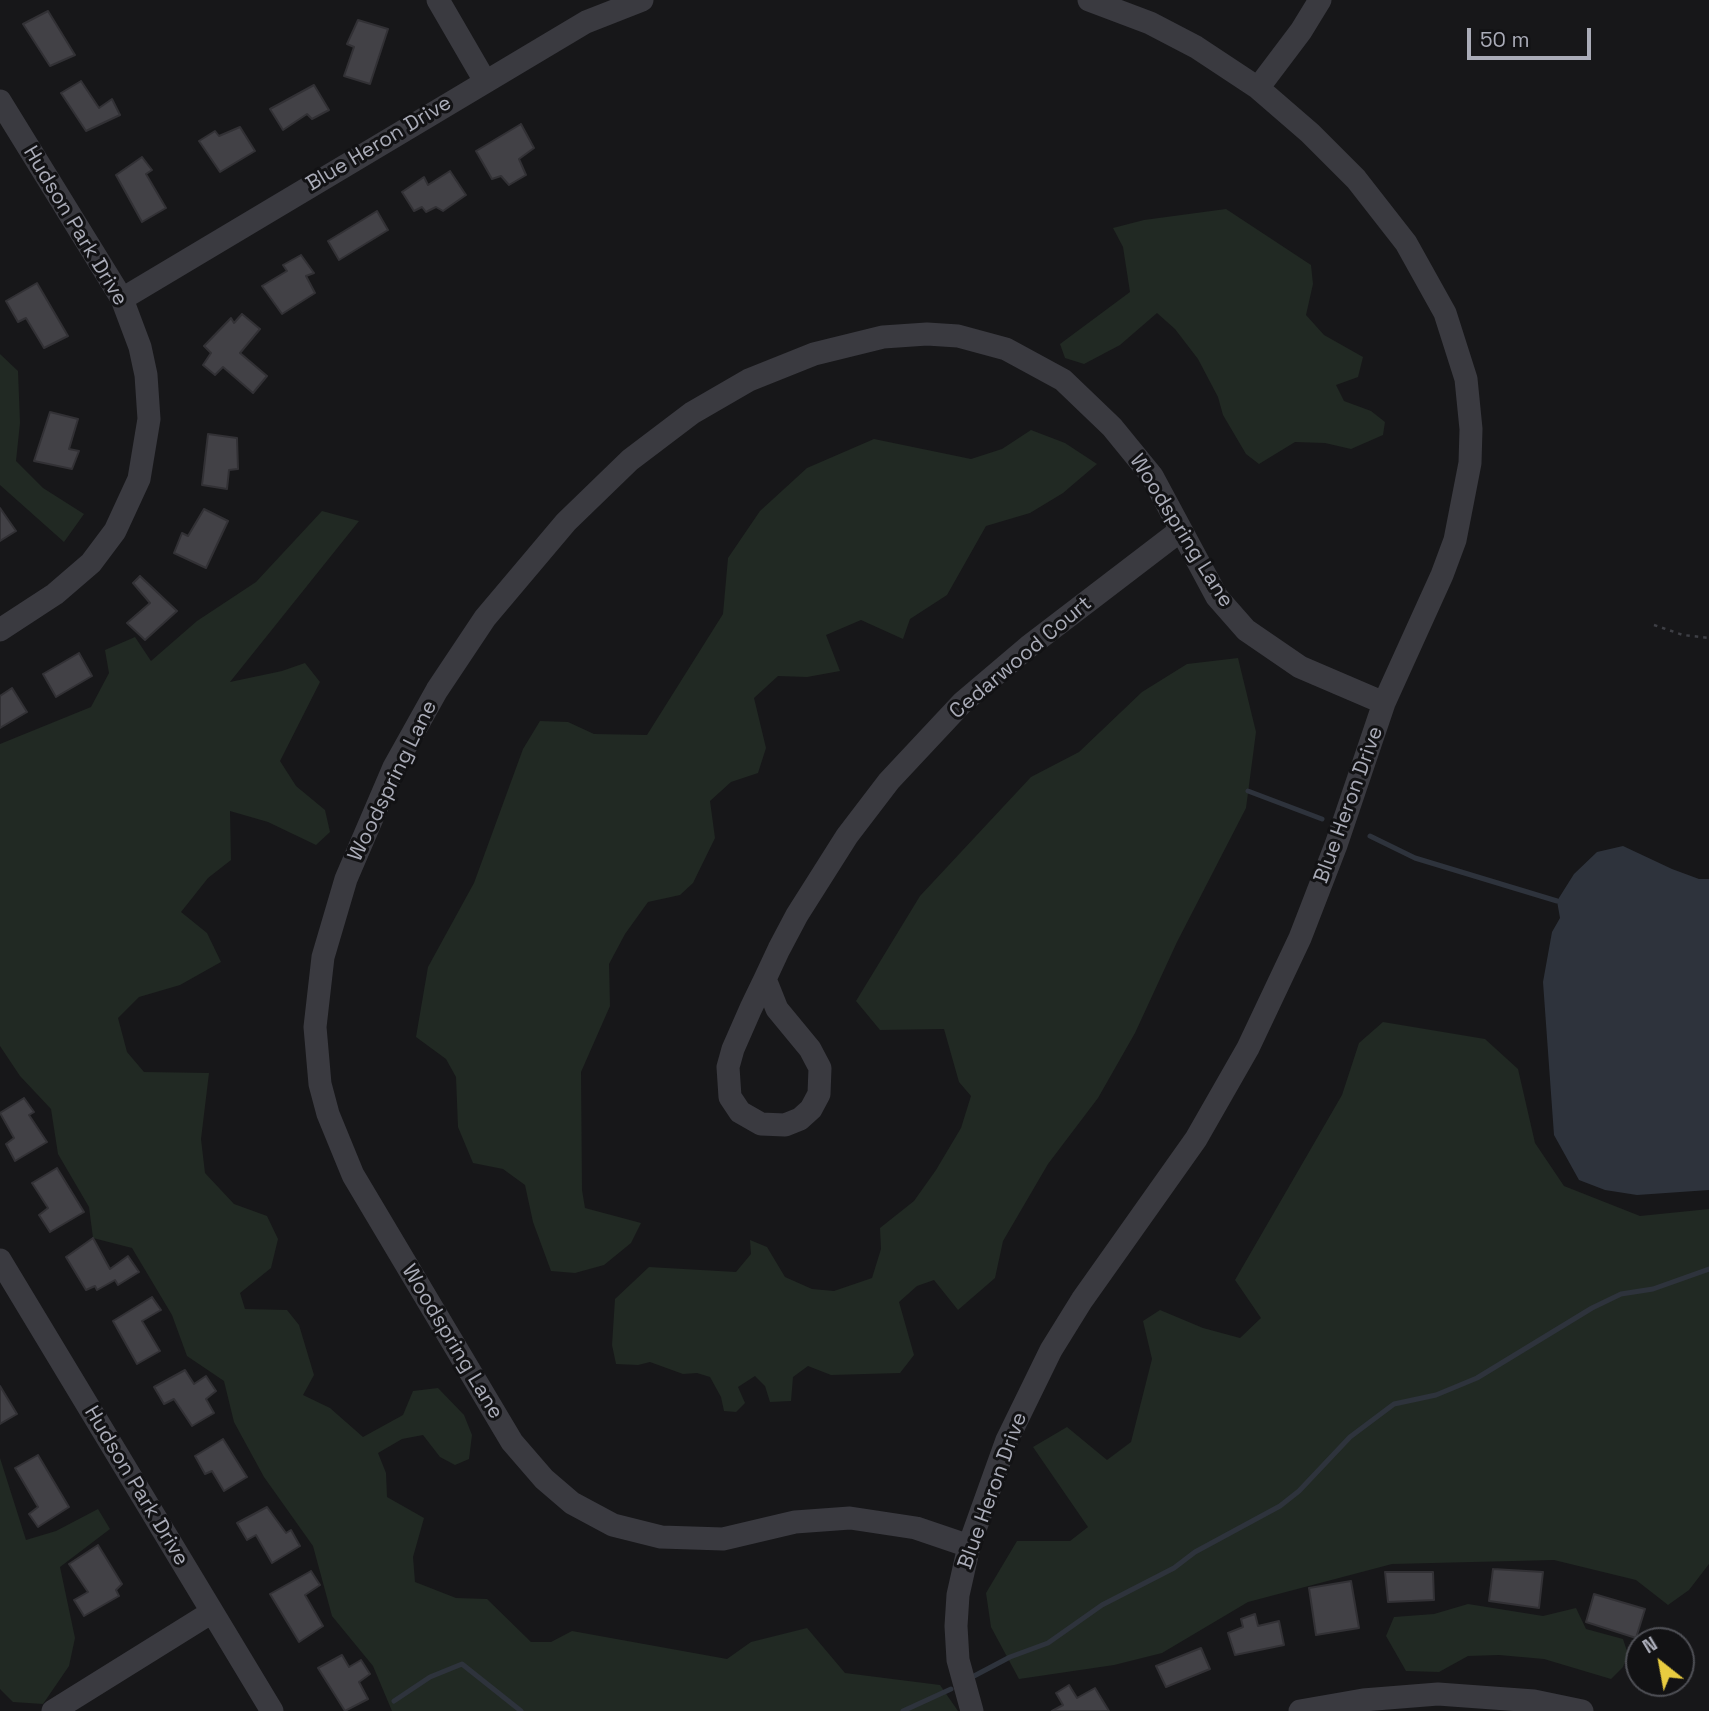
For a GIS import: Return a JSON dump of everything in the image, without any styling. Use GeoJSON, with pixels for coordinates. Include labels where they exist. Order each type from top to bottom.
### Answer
{"type":"FeatureCollection","features":[{"type":"Feature","properties":{"kind":"street"},"geometry":{"type":"LineString","coordinates":[[438,0],[485,81]]}},
{"type":"Feature","properties":{"kind":"street","name":"Blue Heron Drive"},"geometry":{"type":"LineString","coordinates":[[122,299],[586,22],[642,0]]}},
{"type":"Feature","properties":{"kind":"street","name":"Blue Heron Drive"},"geometry":{"type":"LineString","coordinates":[[972,1711],[958,1660],[956,1626],[969,1546],[1007,1440],[1051,1350],[1082,1300],[1196,1139],[1248,1048],[1300,939],[1336,845],[1384,704],[1443,575],[1455,540],[1470,463],[1471,429],[1466,379],[1445,313],[1406,243],[1356,179],[1310,133],[1258,88],[1195,47],[1150,23],[1089,0]]}},
{"type":"Feature","properties":{"kind":"street"},"geometry":{"type":"LineString","coordinates":[[1258,88],[1301,31],[1320,0]]}},
{"type":"Feature","properties":{"kind":"street","name":"Hudson Park Drive"},"geometry":{"type":"LineString","coordinates":[[0,101],[122,299],[140,347],[146,375],[149,419],[146,447],[135,489],[115,531],[91,563],[55,594],[0,630]]}},
{"type":"Feature","properties":{"kind":"street","name":"Woodspring Lane"},"geometry":{"type":"LineString","coordinates":[[969,1546],[916,1528],[850,1518],[795,1522],[723,1539],[661,1538],[599,1519],[572,1503],[544,1479],[512,1442],[353,1175],[338,1145],[320,1084],[315,1027],[323,957],[346,879],[394,767],[437,690],[485,618],[566,522],[630,460],[692,413],[749,380],[814,354],[883,337],[927,334],[958,336],[1006,349],[1063,380],[1112,427],[1152,476],[1217,597],[1256,640],[1300,667],[1384,704]]}},
{"type":"Feature","properties":{"kind":"street","name":"Cedarwood Court"},"geometry":{"type":"LineString","coordinates":[[765,979],[777,1009],[810,1049],[820,1068],[819,1094],[811,1109],[800,1119],[785,1125],[761,1125],[740,1112],[730,1097],[727,1084],[733,1049],[765,979],[797,915],[846,836],[888,781],[962,703],[1008,663],[1181,530]]}},
{"type":"Feature","properties":{"kind":"street","name":"Hudson Park Drive"},"geometry":{"type":"LineString","coordinates":[[0,1260],[272,1711]]}},
{"type":"Feature","properties":{"kind":"street"},"geometry":{"type":"LineString","coordinates":[[52,1711],[212,1612]]}},
{"type":"Feature","properties":{"kind":"street"},"geometry":{"type":"LineString","coordinates":[[1300,1711],[1363,1700],[1438,1694],[1550,1702],[1582,1711]]}},
{"type":"Feature","properties":{"kind":"path"},"geometry":{"type":"LineString","coordinates":[[1654,625],[1683,635],[1709,638]]}},
{"type":"Feature","properties":{"kind":"shaded area"},"geometry":{"type":"Polygon","coordinates":[[[1226,209],[1311,265],[1313,284],[1306,315],[1324,335],[1363,357],[1358,377],[1336,385],[1344,401],[1371,411],[1385,422],[1383,435],[1351,449],[1325,443],[1295,442],[1259,464],[1246,454],[1223,415],[1218,397],[1198,359],[1175,329],[1157,313],[1120,345],[1084,364],[1065,358],[1060,344],[1130,292],[1123,247],[1113,228],[1144,220],[1226,209]]]}},
{"type":"Feature","properties":{"kind":"shaded area"},"geometry":{"type":"Polygon","coordinates":[[[0,354],[18,371],[20,423],[16,461],[43,488],[84,514],[64,542],[0,485],[0,354]]]}},
{"type":"Feature","properties":{"kind":"shaded area"},"geometry":{"type":"Polygon","coordinates":[[[1031,430],[1065,443],[1097,464],[1063,493],[1030,513],[986,526],[947,595],[910,619],[903,639],[861,620],[826,635],[840,671],[807,677],[778,676],[754,698],[766,748],[758,773],[731,782],[710,801],[715,838],[693,883],[680,895],[648,902],[625,934],[609,964],[610,1006],[581,1072],[582,1190],[585,1208],[641,1223],[631,1243],[604,1265],[575,1273],[551,1271],[533,1222],[525,1185],[503,1169],[473,1163],[458,1127],[456,1077],[446,1059],[416,1037],[428,967],[474,883],[523,749],[540,721],[568,722],[594,734],[647,735],[723,614],[728,558],[760,511],[807,468],[874,439],[971,459],[1002,449],[1031,430]]]}},
{"type":"Feature","properties":{"kind":"shaded area"},"geometry":{"type":"Polygon","coordinates":[[[322,511],[359,521],[230,682],[282,671],[305,663],[320,682],[280,761],[296,786],[325,810],[330,832],[316,845],[268,822],[230,811],[231,860],[208,878],[181,912],[207,933],[221,962],[180,985],[139,997],[118,1018],[127,1052],[144,1072],[209,1073],[201,1139],[205,1173],[234,1204],[267,1216],[278,1239],[271,1268],[240,1293],[245,1309],[287,1310],[299,1325],[314,1375],[303,1395],[330,1408],[363,1437],[403,1415],[413,1391],[438,1388],[464,1415],[472,1435],[469,1459],[455,1465],[440,1457],[423,1435],[402,1439],[378,1453],[386,1473],[387,1497],[424,1518],[413,1557],[415,1582],[456,1598],[487,1599],[531,1642],[551,1642],[572,1631],[727,1659],[751,1642],[807,1628],[845,1673],[940,1685],[958,1711],[392,1711],[373,1666],[332,1616],[313,1546],[264,1477],[234,1422],[224,1381],[187,1356],[172,1315],[132,1248],[93,1238],[89,1207],[58,1154],[51,1109],[20,1076],[0,1046],[0,744],[91,707],[109,673],[105,650],[135,637],[151,661],[197,621],[256,582],[322,511]]]}},
{"type":"Feature","properties":{"kind":"shaded area"},"geometry":{"type":"Polygon","coordinates":[[[1238,658],[1256,732],[1246,808],[1177,942],[1135,1033],[1098,1098],[1048,1164],[1003,1241],[995,1278],[958,1310],[934,1280],[917,1286],[899,1302],[914,1355],[900,1373],[831,1375],[808,1366],[793,1377],[791,1401],[770,1402],[765,1386],[755,1376],[738,1387],[745,1403],[736,1412],[724,1411],[721,1397],[710,1377],[697,1373],[683,1374],[650,1362],[638,1365],[616,1364],[612,1345],[615,1299],[649,1267],[736,1272],[751,1254],[750,1240],[767,1247],[785,1277],[812,1289],[834,1291],[872,1278],[881,1249],[880,1228],[914,1201],[936,1170],[961,1128],[971,1096],[959,1082],[944,1029],[880,1030],[856,1001],[920,896],[1031,777],[1079,752],[1142,692],[1187,664],[1238,658]]]}},
{"type":"Feature","properties":{"kind":"shaded area"},"geometry":{"type":"Polygon","coordinates":[[[1623,846],[1672,869],[1699,879],[1709,879],[1709,1190],[1637,1195],[1605,1190],[1579,1180],[1554,1135],[1543,982],[1552,932],[1560,918],[1557,901],[1574,874],[1597,852],[1623,846]]]}},
{"type":"Feature","properties":{"kind":"shaded area"},"geometry":{"type":"Polygon","coordinates":[[[1383,1022],[1485,1039],[1518,1069],[1535,1143],[1564,1186],[1640,1216],[1709,1209],[1709,1564],[1689,1590],[1668,1605],[1636,1580],[1554,1560],[1392,1564],[1248,1602],[1162,1653],[1114,1665],[1019,1679],[991,1627],[986,1593],[1017,1541],[1070,1541],[1088,1527],[1033,1447],[1067,1427],[1107,1460],[1131,1442],[1152,1359],[1143,1321],[1160,1310],[1203,1328],[1240,1338],[1261,1318],[1235,1280],[1342,1095],[1359,1043],[1383,1022]]]}},
{"type":"Feature","properties":{"kind":"shaded area"},"geometry":{"type":"Polygon","coordinates":[[[0,1458],[26,1540],[56,1531],[98,1509],[110,1529],[60,1567],[75,1638],[69,1666],[43,1704],[13,1702],[0,1689],[0,1458]]]}},
{"type":"Feature","properties":{"kind":"shaded area"},"geometry":{"type":"Polygon","coordinates":[[[1468,1604],[1543,1616],[1576,1608],[1586,1629],[1623,1639],[1625,1662],[1611,1679],[1544,1659],[1499,1655],[1468,1656],[1439,1672],[1406,1671],[1386,1636],[1394,1617],[1434,1614],[1468,1604]]]}},
{"type":"Feature","properties":{"kind":"building"},"geometry":{"type":"Polygon","coordinates":[[[48,11],[75,55],[50,66],[23,24],[48,11]]]}},
{"type":"Feature","properties":{"kind":"building"},"geometry":{"type":"Polygon","coordinates":[[[358,20],[388,29],[370,84],[344,76],[354,47],[347,44],[358,20]]]}},
{"type":"Feature","properties":{"kind":"building"},"geometry":{"type":"Polygon","coordinates":[[[81,81],[99,108],[112,99],[120,115],[86,131],[61,93],[81,81]]]}},
{"type":"Feature","properties":{"kind":"building"},"geometry":{"type":"Polygon","coordinates":[[[314,85],[329,110],[312,119],[307,114],[283,130],[270,109],[314,85]]]}},
{"type":"Feature","properties":{"kind":"building"},"geometry":{"type":"Polygon","coordinates":[[[521,124],[534,148],[519,159],[526,175],[509,185],[501,176],[492,179],[476,151],[521,124]]]}},
{"type":"Feature","properties":{"kind":"building"},"geometry":{"type":"Polygon","coordinates":[[[240,127],[255,151],[220,172],[199,141],[215,131],[219,136],[240,127]]]}},
{"type":"Feature","properties":{"kind":"building"},"geometry":{"type":"Polygon","coordinates":[[[142,157],[152,170],[146,174],[166,208],[142,222],[116,175],[142,157]]]}},
{"type":"Feature","properties":{"kind":"building"},"geometry":{"type":"Polygon","coordinates":[[[450,171],[466,195],[443,211],[436,207],[426,212],[422,207],[414,211],[402,192],[424,177],[428,185],[450,171]]]}},
{"type":"Feature","properties":{"kind":"building"},"geometry":{"type":"Polygon","coordinates":[[[377,211],[388,230],[339,260],[328,241],[377,211]]]}},
{"type":"Feature","properties":{"kind":"building"},"geometry":{"type":"Polygon","coordinates":[[[301,255],[314,273],[306,276],[315,293],[282,314],[262,286],[287,271],[283,265],[301,255]]]}},
{"type":"Feature","properties":{"kind":"building"},"geometry":{"type":"Polygon","coordinates":[[[37,283],[68,336],[44,348],[26,318],[18,322],[6,301],[37,283]]]}},
{"type":"Feature","properties":{"kind":"building"},"geometry":{"type":"Polygon","coordinates":[[[242,314],[260,329],[240,353],[267,376],[253,393],[223,367],[215,375],[203,365],[211,353],[204,346],[231,318],[234,323],[242,314]]]}},
{"type":"Feature","properties":{"kind":"building"},"geometry":{"type":"Polygon","coordinates":[[[50,412],[78,419],[69,449],[79,451],[72,469],[34,461],[50,412]]]}},
{"type":"Feature","properties":{"kind":"building"},"geometry":{"type":"Polygon","coordinates":[[[208,434],[237,438],[238,469],[229,470],[227,489],[202,485],[208,434]]]}},
{"type":"Feature","properties":{"kind":"building"},"geometry":{"type":"Polygon","coordinates":[[[0,508],[16,531],[0,541],[0,508]]]}},
{"type":"Feature","properties":{"kind":"building"},"geometry":{"type":"Polygon","coordinates":[[[204,509],[228,521],[206,568],[174,553],[182,533],[188,536],[204,509]]]}},
{"type":"Feature","properties":{"kind":"building"},"geometry":{"type":"Polygon","coordinates":[[[140,576],[177,611],[145,640],[127,623],[150,603],[133,583],[140,576]]]}},
{"type":"Feature","properties":{"kind":"building"},"geometry":{"type":"Polygon","coordinates":[[[79,653],[92,676],[56,697],[43,674],[79,653]]]}},
{"type":"Feature","properties":{"kind":"building"},"geometry":{"type":"Polygon","coordinates":[[[12,688],[27,712],[0,728],[0,696],[12,688]]]}},
{"type":"Feature","properties":{"kind":"building"},"geometry":{"type":"Polygon","coordinates":[[[24,1098],[34,1112],[29,1115],[47,1142],[15,1161],[6,1144],[14,1138],[0,1113],[24,1098]]]}},
{"type":"Feature","properties":{"kind":"building"},"geometry":{"type":"Polygon","coordinates":[[[57,1168],[84,1212],[50,1232],[39,1215],[48,1208],[32,1183],[57,1168]]]}},
{"type":"Feature","properties":{"kind":"building"},"geometry":{"type":"Polygon","coordinates":[[[93,1238],[110,1269],[128,1256],[139,1272],[118,1285],[115,1280],[97,1290],[95,1286],[86,1290],[66,1257],[93,1238]]]}},
{"type":"Feature","properties":{"kind":"building"},"geometry":{"type":"Polygon","coordinates":[[[152,1297],[161,1310],[142,1321],[160,1351],[137,1364],[113,1321],[152,1297]]]}},
{"type":"Feature","properties":{"kind":"building"},"geometry":{"type":"Polygon","coordinates":[[[185,1370],[194,1384],[206,1376],[216,1391],[206,1399],[214,1413],[192,1426],[174,1399],[164,1404],[154,1387],[185,1370]]]}},
{"type":"Feature","properties":{"kind":"building"},"geometry":{"type":"Polygon","coordinates":[[[0,1386],[17,1414],[0,1424],[0,1386]]]}},
{"type":"Feature","properties":{"kind":"building"},"geometry":{"type":"Polygon","coordinates":[[[223,1439],[247,1477],[224,1491],[212,1471],[205,1474],[195,1456],[223,1439]]]}},
{"type":"Feature","properties":{"kind":"building"},"geometry":{"type":"Polygon","coordinates":[[[38,1455],[69,1507],[38,1527],[29,1514],[38,1507],[15,1468],[38,1455]]]}},
{"type":"Feature","properties":{"kind":"building"},"geometry":{"type":"Polygon","coordinates":[[[267,1507],[286,1533],[291,1530],[300,1546],[272,1563],[256,1535],[247,1540],[237,1523],[267,1507]]]}},
{"type":"Feature","properties":{"kind":"building"},"geometry":{"type":"Polygon","coordinates":[[[98,1545],[122,1584],[116,1590],[119,1596],[84,1616],[74,1600],[88,1592],[69,1564],[98,1545]]]}},
{"type":"Feature","properties":{"kind":"building"},"geometry":{"type":"Polygon","coordinates":[[[1493,1569],[1543,1572],[1539,1608],[1489,1601],[1493,1569]]]}},
{"type":"Feature","properties":{"kind":"building"},"geometry":{"type":"Polygon","coordinates":[[[311,1571],[320,1585],[305,1595],[323,1626],[299,1642],[270,1594],[311,1571]]]}},
{"type":"Feature","properties":{"kind":"building"},"geometry":{"type":"Polygon","coordinates":[[[1385,1572],[1433,1572],[1434,1600],[1388,1602],[1385,1572]]]}},
{"type":"Feature","properties":{"kind":"building"},"geometry":{"type":"Polygon","coordinates":[[[1351,1581],[1359,1628],[1316,1635],[1309,1588],[1351,1581]]]}},
{"type":"Feature","properties":{"kind":"building"},"geometry":{"type":"Polygon","coordinates":[[[1594,1594],[1645,1609],[1639,1627],[1625,1627],[1625,1634],[1586,1622],[1594,1594]]]}},
{"type":"Feature","properties":{"kind":"building"},"geometry":{"type":"Polygon","coordinates":[[[1255,1614],[1258,1626],[1279,1621],[1284,1645],[1235,1655],[1228,1633],[1243,1627],[1241,1619],[1255,1614]]]}},
{"type":"Feature","properties":{"kind":"building"},"geometry":{"type":"Polygon","coordinates":[[[1201,1648],[1210,1669],[1166,1687],[1156,1666],[1201,1648]]]}},
{"type":"Feature","properties":{"kind":"building"},"geometry":{"type":"Polygon","coordinates":[[[342,1655],[349,1667],[361,1660],[370,1674],[359,1682],[368,1699],[345,1711],[318,1668],[342,1655]]]}},
{"type":"Feature","properties":{"kind":"building"},"geometry":{"type":"Polygon","coordinates":[[[1069,1685],[1077,1698],[1095,1688],[1109,1711],[1052,1711],[1063,1705],[1056,1693],[1069,1685]]]}},
{"type":"Feature","properties":{"kind":"waterway"},"geometry":{"type":"LineString","coordinates":[[1248,791],[1322,819]]}},
{"type":"Feature","properties":{"kind":"waterway"},"geometry":{"type":"LineString","coordinates":[[1370,836],[1415,858],[1557,901]]}},
{"type":"Feature","properties":{"kind":"waterway"},"geometry":{"type":"LineString","coordinates":[[974,1676],[1010,1657],[1048,1643],[1102,1605],[1174,1568],[1195,1552],[1280,1506],[1299,1491],[1350,1437],[1394,1404],[1436,1395],[1477,1378],[1592,1308],[1621,1294],[1653,1289],[1709,1269]]}},
{"type":"Feature","properties":{"kind":"waterway"},"geometry":{"type":"LineString","coordinates":[[394,1701],[430,1677],[462,1664],[521,1711]]}},
{"type":"Feature","properties":{"kind":"waterway"},"geometry":{"type":"LineString","coordinates":[[903,1711],[951,1689]]}}]}
